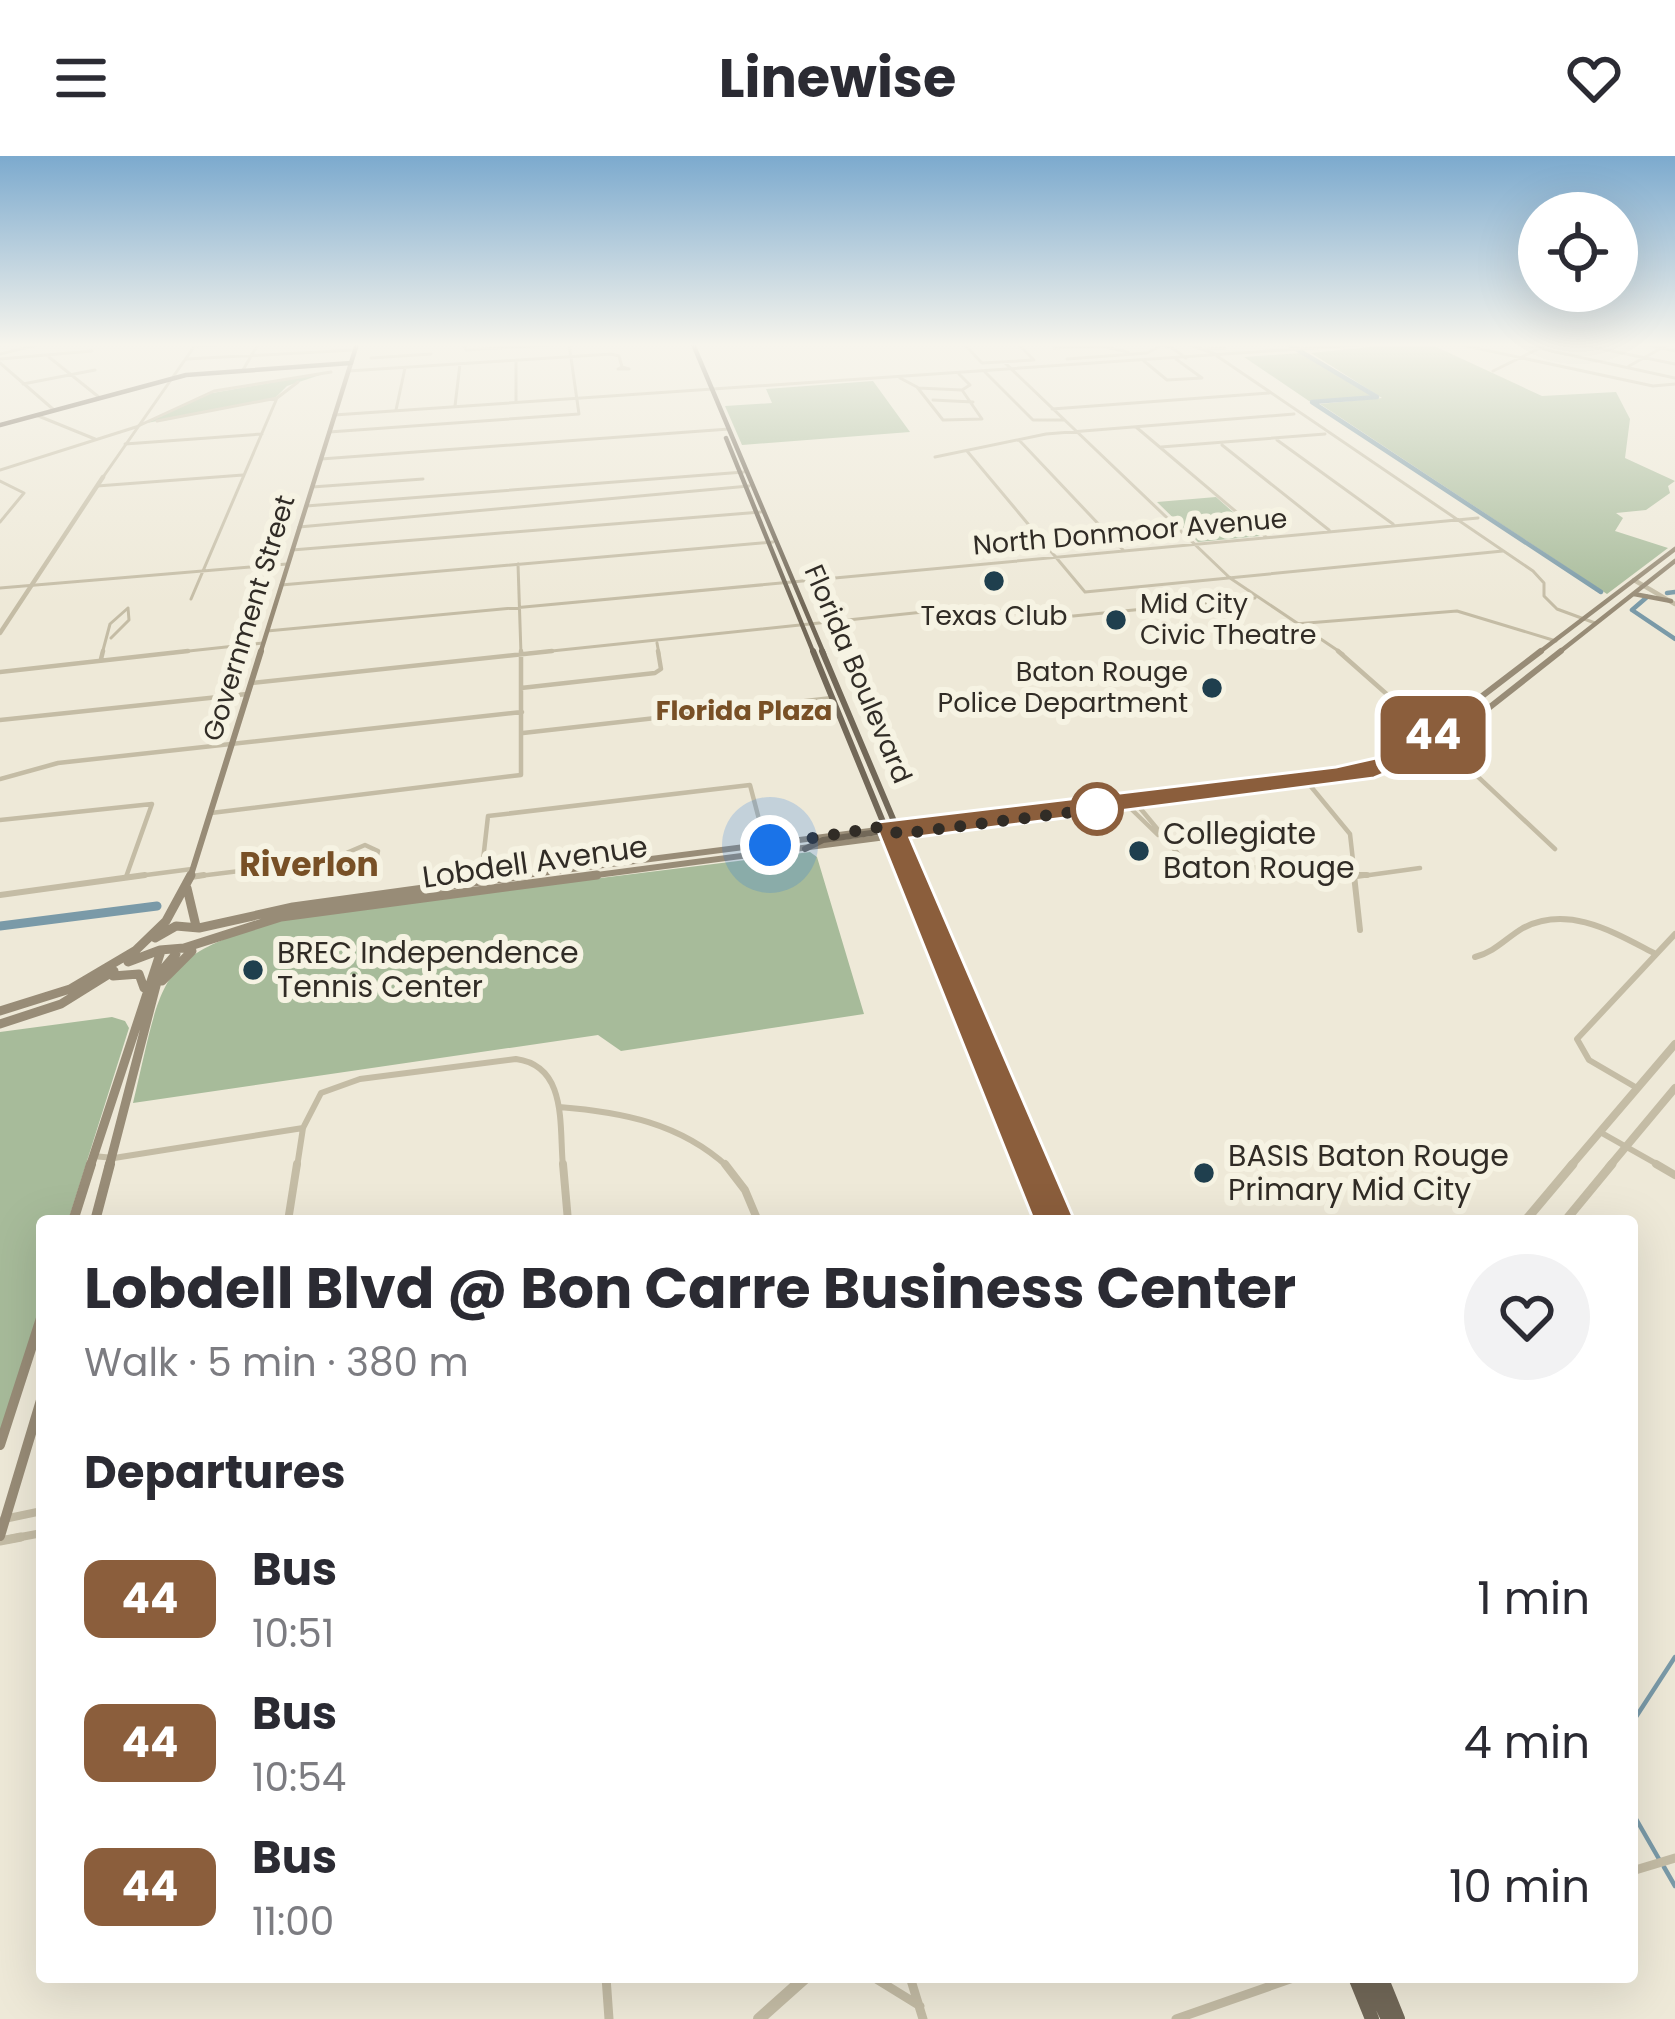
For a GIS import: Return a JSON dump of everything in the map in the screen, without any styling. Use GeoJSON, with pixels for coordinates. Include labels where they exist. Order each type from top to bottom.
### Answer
{"type":"FeatureCollection","features":[{"type":"Feature","properties":{"kind":"main road","name":"Florida Boulevard"},"geometry":{"type":"LineString","coordinates":[[727,431],[892,830],[947,947],[1060,1215]]}},
{"type":"Feature","properties":{"kind":"main road","name":"Government Street"},"geometry":{"type":"LineString","coordinates":[[160,951],[156,945],[180,913],[329,432]]}},
{"type":"Feature","properties":{"kind":"main road"},"geometry":{"type":"LineString","coordinates":[[1672,550],[1667,562],[1673,563]]}},
{"type":"Feature","properties":{"kind":"main road"},"geometry":{"type":"LineString","coordinates":[[892,830],[1264,789],[1377,764],[1433,734],[1672,550]]}},
{"type":"Feature","properties":{"kind":"main road"},"geometry":{"type":"LineString","coordinates":[[892,830],[1088,810],[1174,791],[1388,769],[1443,744],[1673,563]]}},
{"type":"Feature","properties":{"kind":"main road","name":"Florida Boulevard"},"geometry":{"type":"LineString","coordinates":[[788,584],[801,600],[832,698],[853,737]]}},
{"type":"Feature","properties":{"kind":"main road"},"geometry":{"type":"LineString","coordinates":[[1634,593],[1673,603]]}},
{"type":"Feature","properties":{"kind":"main road"},"geometry":{"type":"LineString","coordinates":[[1492,690],[1505,694]]}},
{"type":"Feature","properties":{"kind":"main road"},"geometry":{"type":"LineString","coordinates":[[1433,734],[1443,744]]}},
{"type":"Feature","properties":{"kind":"main road","name":"Florida Boulevard"},"geometry":{"type":"LineString","coordinates":[[892,830],[934,948],[1044,1215]]}},
{"type":"Feature","properties":{"kind":"main road","name":"Lobdell Avenue"},"geometry":{"type":"LineString","coordinates":[[185,949],[281,917],[892,830]]}},
{"type":"Feature","properties":{"kind":"main road","name":"Lobdell Avenue"},"geometry":{"type":"LineString","coordinates":[[166,931],[266,911],[699,865],[892,830]]}},
{"type":"Feature","properties":{"kind":"main road"},"geometry":{"type":"LineString","coordinates":[[699,865],[766,846]]}},
{"type":"Feature","properties":{"kind":"main road","name":"Government Street"},"geometry":{"type":"LineString","coordinates":[[188,888],[196,924]]}},
{"type":"Feature","properties":{"kind":"main road"},"geometry":{"type":"LineString","coordinates":[[136,950],[166,922],[181,898]]}},
{"type":"Feature","properties":{"kind":"main road"},"geometry":{"type":"LineString","coordinates":[[149,995],[160,970],[200,936],[196,924]]}},
{"type":"Feature","properties":{"kind":"main road"},"geometry":{"type":"LineString","coordinates":[[0,1012],[59,999],[166,931]]}},
{"type":"Feature","properties":{"kind":"main road"},"geometry":{"type":"LineString","coordinates":[[149,995],[171,967],[211,937]]}},
{"type":"Feature","properties":{"kind":"main road"},"geometry":{"type":"LineString","coordinates":[[934,948],[947,947]]}},
{"type":"Feature","properties":{"kind":"main road"},"geometry":{"type":"LineString","coordinates":[[0,1024],[102,980],[134,959],[185,949]]}},
{"type":"Feature","properties":{"kind":"main road"},"geometry":{"type":"LineString","coordinates":[[97,1215],[115,1158],[160,951]]}},
{"type":"Feature","properties":{"kind":"main road"},"geometry":{"type":"LineString","coordinates":[[102,980],[135,973],[144,980],[149,995]]}},
{"type":"Feature","properties":{"kind":"main road"},"geometry":{"type":"LineString","coordinates":[[75,1215],[142,1023]]}},
{"type":"Feature","properties":{"kind":"main road"},"geometry":{"type":"LineString","coordinates":[[982,1066],[996,1064]]}},
{"type":"Feature","properties":{"kind":"main road"},"geometry":{"type":"LineString","coordinates":[[1025,1170],[1040,1168]]}},
{"type":"Feature","properties":{"kind":"main road"},"geometry":{"type":"LineString","coordinates":[[0,1445],[36,1334]]}},
{"type":"Feature","properties":{"kind":"main road"},"geometry":{"type":"LineString","coordinates":[[0,1539],[36,1416]]}},
{"type":"Feature","properties":{"kind":"main road"},"geometry":{"type":"LineString","coordinates":[[1357,1983],[1372,2019]]}},
{"type":"Feature","properties":{"kind":"main road"},"geometry":{"type":"LineString","coordinates":[[1371,1983],[1388,2019]]}},
{"type":"Feature","properties":{"kind":"main road"},"geometry":{"type":"LineString","coordinates":[[1384,1983],[1399,2019]]}},
{"type":"Feature","properties":{"kind":"street"},"geometry":{"type":"LineString","coordinates":[[76,431],[98,440]]}},
{"type":"Feature","properties":{"kind":"street"},"geometry":{"type":"LineString","coordinates":[[0,470],[124,431]]}},
{"type":"Feature","properties":{"kind":"street"},"geometry":{"type":"LineString","coordinates":[[0,633],[133,431]]}},
{"type":"Feature","properties":{"kind":"street"},"geometry":{"type":"LineString","coordinates":[[191,599],[263,431]]}},
{"type":"Feature","properties":{"kind":"street"},"geometry":{"type":"LineString","coordinates":[[329,432],[345,431]]}},
{"type":"Feature","properties":{"kind":"street"},"geometry":{"type":"LineString","coordinates":[[320,459],[700,431]]}},
{"type":"Feature","properties":{"kind":"street"},"geometry":{"type":"LineString","coordinates":[[935,457],[1076,431],[1230,578],[1354,662],[1433,734]]}},
{"type":"Feature","properties":{"kind":"street"},"geometry":{"type":"LineString","coordinates":[[1141,431],[1266,538]]}},
{"type":"Feature","properties":{"kind":"street"},"geometry":{"type":"LineString","coordinates":[[1323,431],[1540,577],[1548,602],[1595,623]]}},
{"type":"Feature","properties":{"kind":"street"},"geometry":{"type":"LineString","coordinates":[[125,444],[262,434]]}},
{"type":"Feature","properties":{"kind":"street"},"geometry":{"type":"LineString","coordinates":[[1161,447],[1328,434]]}},
{"type":"Feature","properties":{"kind":"street"},"geometry":{"type":"LineString","coordinates":[[1274,438],[1395,525]]}},
{"type":"Feature","properties":{"kind":"street"},"geometry":{"type":"LineString","coordinates":[[1019,440],[1124,551]]}},
{"type":"Feature","properties":{"kind":"street"},"geometry":{"type":"LineString","coordinates":[[1219,443],[1331,531]]}},
{"type":"Feature","properties":{"kind":"street"},"geometry":{"type":"LineString","coordinates":[[967,452],[1085,592],[1503,551]]}},
{"type":"Feature","properties":{"kind":"street"},"geometry":{"type":"LineString","coordinates":[[306,506],[744,472]]}},
{"type":"Feature","properties":{"kind":"street"},"geometry":{"type":"LineString","coordinates":[[97,486],[244,475]]}},
{"type":"Feature","properties":{"kind":"street"},"geometry":{"type":"LineString","coordinates":[[312,487],[423,479]]}},
{"type":"Feature","properties":{"kind":"street"},"geometry":{"type":"LineString","coordinates":[[0,481],[24,493],[0,521]]}},
{"type":"Feature","properties":{"kind":"street"},"geometry":{"type":"LineString","coordinates":[[299,526],[749,486]]}},
{"type":"Feature","properties":{"kind":"street"},"geometry":{"type":"LineString","coordinates":[[292,550],[760,512]]}},
{"type":"Feature","properties":{"kind":"street","name":"North Donmoor Avenue"},"geometry":{"type":"LineString","coordinates":[[267,632],[1478,518]]}},
{"type":"Feature","properties":{"kind":"street"},"geometry":{"type":"LineString","coordinates":[[281,585],[772,542]]}},
{"type":"Feature","properties":{"kind":"street"},"geometry":{"type":"LineString","coordinates":[[0,588],[287,564]]}},
{"type":"Feature","properties":{"kind":"street"},"geometry":{"type":"LineString","coordinates":[[211,813],[521,775],[518,564]]}},
{"type":"Feature","properties":{"kind":"street"},"geometry":{"type":"LineString","coordinates":[[1634,580],[1673,603]]}},
{"type":"Feature","properties":{"kind":"street"},"geometry":{"type":"LineString","coordinates":[[250,683],[971,607],[1036,619],[1255,598]]}},
{"type":"Feature","properties":{"kind":"street"},"geometry":{"type":"LineString","coordinates":[[101,659],[109,641],[129,620],[128,608],[110,625],[109,641]]}},
{"type":"Feature","properties":{"kind":"street"},"geometry":{"type":"LineString","coordinates":[[1293,624],[1456,611],[1556,641]]}},
{"type":"Feature","properties":{"kind":"street"},"geometry":{"type":"LineString","coordinates":[[1567,632],[1579,636]]}},
{"type":"Feature","properties":{"kind":"street"},"geometry":{"type":"LineString","coordinates":[[0,672],[263,643]]}},
{"type":"Feature","properties":{"kind":"street"},"geometry":{"type":"LineString","coordinates":[[520,688],[655,674],[661,669],[657,643]]}},
{"type":"Feature","properties":{"kind":"street"},"geometry":{"type":"LineString","coordinates":[[0,720],[247,694]]}},
{"type":"Feature","properties":{"kind":"street"},"geometry":{"type":"LineString","coordinates":[[523,733],[832,698]]}},
{"type":"Feature","properties":{"kind":"street"},"geometry":{"type":"LineString","coordinates":[[0,779],[50,764],[522,712]]}},
{"type":"Feature","properties":{"kind":"street"},"geometry":{"type":"LineString","coordinates":[[1443,744],[1556,849]]}},
{"type":"Feature","properties":{"kind":"street"},"geometry":{"type":"LineString","coordinates":[[1305,780],[1348,829],[1360,930]]}},
{"type":"Feature","properties":{"kind":"street"},"geometry":{"type":"LineString","coordinates":[[480,889],[485,818],[750,785],[766,846]]}},
{"type":"Feature","properties":{"kind":"street"},"geometry":{"type":"LineString","coordinates":[[1129,801],[1148,828],[1172,842],[1194,873],[1271,867],[1355,878],[1420,868]]}},
{"type":"Feature","properties":{"kind":"street"},"geometry":{"type":"LineString","coordinates":[[0,820],[152,803],[126,877]]}},
{"type":"Feature","properties":{"kind":"street"},"geometry":{"type":"LineString","coordinates":[[0,895],[126,877],[330,860],[363,867],[376,860],[378,851],[357,846],[330,860]]}},
{"type":"Feature","properties":{"kind":"street"},"geometry":{"type":"LineString","coordinates":[[1475,957],[1492,954],[1530,925],[1579,918],[1656,955]]}},
{"type":"Feature","properties":{"kind":"street"},"geometry":{"type":"LineString","coordinates":[[1638,1088],[1589,1060],[1577,1040],[1675,934]]}},
{"type":"Feature","properties":{"kind":"street"},"geometry":{"type":"LineString","coordinates":[[1532,1215],[1675,1044]]}},
{"type":"Feature","properties":{"kind":"street"},"geometry":{"type":"LineString","coordinates":[[289,1215],[303,1128],[321,1093],[341,1083],[516,1059],[535,1061],[548,1069],[559,1106],[568,1215]]}},
{"type":"Feature","properties":{"kind":"street"},"geometry":{"type":"LineString","coordinates":[[1569,1215],[1675,1088]]}},
{"type":"Feature","properties":{"kind":"street"},"geometry":{"type":"LineString","coordinates":[[559,1106],[634,1114],[704,1145],[733,1170],[755,1215]]}},
{"type":"Feature","properties":{"kind":"street"},"geometry":{"type":"LineString","coordinates":[[93,1156],[115,1158],[303,1128]]}},
{"type":"Feature","properties":{"kind":"street"},"geometry":{"type":"LineString","coordinates":[[1600,1132],[1675,1175]]}},
{"type":"Feature","properties":{"kind":"street"},"geometry":{"type":"LineString","coordinates":[[3,1520],[36,1512]]}},
{"type":"Feature","properties":{"kind":"street"},"geometry":{"type":"LineString","coordinates":[[0,1539],[36,1533]]}},
{"type":"Feature","properties":{"kind":"street"},"geometry":{"type":"LineString","coordinates":[[1638,1869],[1674,1858]]}},
{"type":"Feature","properties":{"kind":"street"},"geometry":{"type":"LineString","coordinates":[[606,1983],[609,2019]]}},
{"type":"Feature","properties":{"kind":"street"},"geometry":{"type":"LineString","coordinates":[[759,2019],[799,1983]]}},
{"type":"Feature","properties":{"kind":"street"},"geometry":{"type":"LineString","coordinates":[[881,1983],[921,2012]]}},
{"type":"Feature","properties":{"kind":"street"},"geometry":{"type":"LineString","coordinates":[[912,1983],[921,2012]]}},
{"type":"Feature","properties":{"kind":"street"},"geometry":{"type":"LineString","coordinates":[[1176,2019],[1279,1983]]}},
{"type":"Feature","properties":{"kind":"green space"},"geometry":{"type":"Polygon","coordinates":[[[736,431],[910,432],[742,445],[736,431]]]}},
{"type":"Feature","properties":{"kind":"green space"},"geometry":{"type":"Polygon","coordinates":[[[1361,431],[1628,431],[1625,458],[1675,481],[1668,486],[1670,493],[1646,510],[1616,513],[1623,518],[1615,531],[1668,548],[1607,594],[1361,431]]]}},
{"type":"Feature","properties":{"kind":"green space"},"geometry":{"type":"Polygon","coordinates":[[[1216,497],[1260,536],[1198,542],[1157,502],[1216,497]]]}},
{"type":"Feature","properties":{"kind":"green space"},"geometry":{"type":"Polygon","coordinates":[[[810,852],[817,857],[864,1014],[621,1051],[598,1035],[133,1103],[152,1022],[174,974],[191,957],[249,930],[295,916],[810,852]]]}},
{"type":"Feature","properties":{"kind":"green space"},"geometry":{"type":"Polygon","coordinates":[[[112,1017],[125,1021],[129,1028],[70,1215],[36,1215],[36,1322],[0,1436],[0,1032],[112,1017]]]}},
{"type":"Feature","properties":{"kind":"waterway"},"geometry":{"type":"LineString","coordinates":[[1356,431],[1601,592]]}},
{"type":"Feature","properties":{"kind":"waterway"},"geometry":{"type":"LineString","coordinates":[[1667,593],[1675,592]]}},
{"type":"Feature","properties":{"kind":"waterway"},"geometry":{"type":"LineString","coordinates":[[1647,597],[1632,610],[1675,639]]}},
{"type":"Feature","properties":{"kind":"waterway"},"geometry":{"type":"LineString","coordinates":[[0,926],[157,906]]}},
{"type":"Feature","properties":{"kind":"waterway"},"geometry":{"type":"LineString","coordinates":[[1638,1714],[1675,1657]]}},
{"type":"Feature","properties":{"kind":"waterway"},"geometry":{"type":"LineString","coordinates":[[1638,1822],[1659,1859]]}},
{"type":"Feature","properties":{"kind":"waterway"},"geometry":{"type":"LineString","coordinates":[[1664,1867],[1675,1886]]}},
{"type":"Feature","properties":{"kind":"bus line","name":"44"},"geometry":{"type":"LineString","coordinates":[[1044,1215],[885,826],[1362,768],[1409,750],[1433,734],[1443,744],[1374,773],[899,834],[1059,1215]]}},
{"type":"Feature","properties":{"kind":"place","name":"Texas Club"},"geometry":{"type":"Point","coordinates":[994,581]}},
{"type":"Feature","properties":{"kind":"place","name":"Mid City Civic Theatre"},"geometry":{"type":"Point","coordinates":[1116,620]}},
{"type":"Feature","properties":{"kind":"place","name":"Baton Rouge Police Department"},"geometry":{"type":"Point","coordinates":[1212,688]}},
{"type":"Feature","properties":{"kind":"place","name":"Collegiate Baton Rouge"},"geometry":{"type":"Point","coordinates":[1139,851]}},
{"type":"Feature","properties":{"kind":"place","name":"BREC Independence Tennis Center"},"geometry":{"type":"Point","coordinates":[253,970]}},
{"type":"Feature","properties":{"kind":"place","name":"BASIS Baton Rouge Primary Mid City"},"geometry":{"type":"Point","coordinates":[1204,1173]}},
{"type":"Feature","properties":{"kind":"district","name":"Florida Plaza"},"geometry":{"type":"Point","coordinates":[744,711]}},
{"type":"Feature","properties":{"kind":"district","name":"Riverlon"},"geometry":{"type":"Point","coordinates":[309,864]}},
{"type":"Feature","properties":{"kind":"route"},"geometry":{"type":"LineString","coordinates":[[770,845],[885,826],[886,831],[899,834],[1097,809]]}}]}
